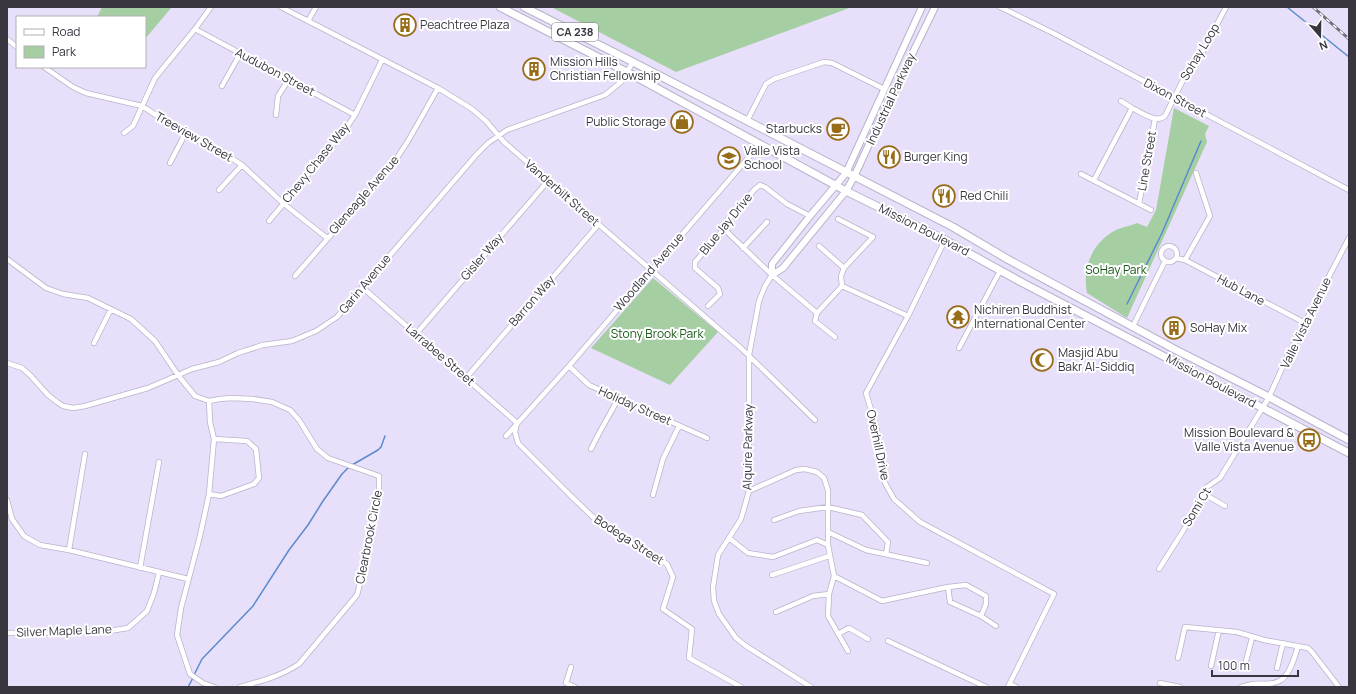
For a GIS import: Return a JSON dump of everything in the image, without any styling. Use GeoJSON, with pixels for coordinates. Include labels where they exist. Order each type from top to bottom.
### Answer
{"type":"FeatureCollection","features":[{"type":"Feature","properties":{"kind":"main road","name":"Mission Boulevard"},"geometry":{"type":"LineString","coordinates":[[500,7],[627,72],[836,186],[945,240],[1000,271],[1349,453]]}},
{"type":"Feature","properties":{"kind":"main road","name":"Mission Boulevard"},"geometry":{"type":"LineString","coordinates":[[524,7],[953,227],[1009,260],[1176,350],[1269,397],[1349,440]]}},
{"type":"Feature","properties":{"kind":"main road","name":"Industrial Parkway"},"geometry":{"type":"LineString","coordinates":[[836,186],[846,173],[922,7]]}},
{"type":"Feature","properties":{"kind":"main road","name":"Industrial Parkway"},"geometry":{"type":"LineString","coordinates":[[846,191],[935,7]]}},
{"type":"Feature","properties":{"kind":"main road","name":"Alquire Parkway"},"geometry":{"type":"LineString","coordinates":[[772,275],[772,264],[836,186]]}},
{"type":"Feature","properties":{"kind":"main road","name":"Alquire Parkway"},"geometry":{"type":"LineString","coordinates":[[772,275],[782,268],[846,191]]}},
{"type":"Feature","properties":{"kind":"street"},"geometry":{"type":"LineString","coordinates":[[124,133],[133,126],[155,78],[195,30],[211,7]]}},
{"type":"Feature","properties":{"kind":"street","name":"Vanderbilt Street"},"geometry":{"type":"LineString","coordinates":[[281,7],[438,88],[472,109],[548,181],[749,355],[815,420]]}},
{"type":"Feature","properties":{"kind":"street"},"geometry":{"type":"LineString","coordinates":[[308,21],[316,7]]}},
{"type":"Feature","properties":{"kind":"street","name":"Dixon Street"},"geometry":{"type":"LineString","coordinates":[[1000,7],[1055,34],[1349,190]]}},
{"type":"Feature","properties":{"kind":"street","name":"Sohay Loop"},"geometry":{"type":"LineString","coordinates":[[1155,119],[1159,120],[1165,116],[1185,76],[1200,57],[1226,7]]}},
{"type":"Feature","properties":{"kind":"street","name":"Audubon Street"},"geometry":{"type":"LineString","coordinates":[[195,30],[355,115]]}},
{"type":"Feature","properties":{"kind":"street"},"geometry":{"type":"LineString","coordinates":[[7,39],[16,46]]}},
{"type":"Feature","properties":{"kind":"street"},"geometry":{"type":"LineString","coordinates":[[222,86],[240,54]]}},
{"type":"Feature","properties":{"kind":"street","name":"Chevy Chase Way"},"geometry":{"type":"LineString","coordinates":[[269,221],[343,134],[355,115],[382,60]]}},
{"type":"Feature","properties":{"kind":"street","name":"Garin Avenue"},"geometry":{"type":"LineString","coordinates":[[7,363],[22,368],[48,395],[63,406],[73,408],[148,388],[192,369],[219,362],[238,353],[263,345],[292,341],[316,331],[337,316],[488,143],[508,130],[605,95],[621,82],[633,62]]}},
{"type":"Feature","properties":{"kind":"street"},"geometry":{"type":"LineString","coordinates":[[747,121],[766,84],[774,79],[824,62],[832,63],[884,89]]}},
{"type":"Feature","properties":{"kind":"street","name":"Treeview Street"},"geometry":{"type":"LineString","coordinates":[[45,68],[73,88],[86,93],[142,106],[185,134],[228,156],[242,166],[284,204],[327,238]]}},
{"type":"Feature","properties":{"kind":"street"},"geometry":{"type":"LineString","coordinates":[[276,115],[278,96],[289,79]]}},
{"type":"Feature","properties":{"kind":"street","name":"Gleneagle Avenue"},"geometry":{"type":"LineString","coordinates":[[294,276],[393,164],[438,88]]}},
{"type":"Feature","properties":{"kind":"street"},"geometry":{"type":"LineString","coordinates":[[1121,101],[1155,119]]}},
{"type":"Feature","properties":{"kind":"street"},"geometry":{"type":"LineString","coordinates":[[1094,180],[1132,108]]}},
{"type":"Feature","properties":{"kind":"street","name":"Line Street"},"geometry":{"type":"LineString","coordinates":[[1139,204],[1155,119]]}},
{"type":"Feature","properties":{"kind":"street"},"geometry":{"type":"LineString","coordinates":[[170,163],[185,134]]}},
{"type":"Feature","properties":{"kind":"street","name":"Woodland Avenue"},"geometry":{"type":"LineString","coordinates":[[506,436],[569,366],[760,144]]}},
{"type":"Feature","properties":{"kind":"street"},"geometry":{"type":"LineString","coordinates":[[219,190],[242,166]]}},
{"type":"Feature","properties":{"kind":"street"},"geometry":{"type":"LineString","coordinates":[[1185,260],[1210,216],[1196,173]]}},
{"type":"Feature","properties":{"kind":"street"},"geometry":{"type":"LineString","coordinates":[[1081,174],[1151,210]]}},
{"type":"Feature","properties":{"kind":"street","name":"Gisler Way"},"geometry":{"type":"LineString","coordinates":[[416,334],[548,181]]}},
{"type":"Feature","properties":{"kind":"street","name":"Blue Jay Drive"},"geometry":{"type":"LineString","coordinates":[[708,306],[720,294],[718,288],[695,268],[695,262],[724,229],[727,220],[755,189],[760,185],[765,187],[786,204],[810,216]]}},
{"type":"Feature","properties":{"kind":"street"},"geometry":{"type":"LineString","coordinates":[[835,337],[815,321],[818,313],[842,286],[841,276],[844,268],[873,237],[838,219]]}},
{"type":"Feature","properties":{"kind":"street"},"geometry":{"type":"LineString","coordinates":[[743,248],[767,222]]}},
{"type":"Feature","properties":{"kind":"street","name":"Barron Way"},"geometry":{"type":"LineString","coordinates":[[466,378],[598,225]]}},
{"type":"Feature","properties":{"kind":"street"},"geometry":{"type":"LineString","coordinates":[[724,229],[772,275],[818,313]]}},
{"type":"Feature","properties":{"kind":"street","name":"Valle Vista Avenue"},"geometry":{"type":"LineString","coordinates":[[1263,408],[1288,355],[1349,238]]}},
{"type":"Feature","properties":{"kind":"street","name":"Overhill Drive"},"geometry":{"type":"LineString","coordinates":[[945,240],[908,316],[866,393],[877,430],[877,445],[884,483],[894,499],[920,522],[1054,594],[1009,686]]}},
{"type":"Feature","properties":{"kind":"street"},"geometry":{"type":"LineString","coordinates":[[819,246],[844,268]]}},
{"type":"Feature","properties":{"kind":"street"},"geometry":{"type":"LineString","coordinates":[[1133,326],[1166,261],[1162,258],[1163,249],[1167,246],[1172,246],[1176,249],[1176,258]]}},
{"type":"Feature","properties":{"kind":"street","name":"Hub Lane"},"geometry":{"type":"LineString","coordinates":[[1166,261],[1172,261],[1176,258],[1185,260],[1305,323]]}},
{"type":"Feature","properties":{"kind":"street"},"geometry":{"type":"LineString","coordinates":[[7,259],[46,288],[63,294],[84,297],[96,301],[130,319],[152,337],[178,375],[195,396],[208,401],[210,422],[214,440],[209,494],[200,536],[181,608],[177,634],[190,674],[203,683],[214,687]]}},
{"type":"Feature","properties":{"kind":"street"},"geometry":{"type":"LineString","coordinates":[[959,348],[1000,271]]}},
{"type":"Feature","properties":{"kind":"street","name":"Alquire Parkway"},"geometry":{"type":"LineString","coordinates":[[772,275],[765,286],[759,301],[749,355],[749,491],[741,519],[718,555],[714,573],[714,600],[719,614],[741,643],[811,687]]}},
{"type":"Feature","properties":{"kind":"street"},"geometry":{"type":"LineString","coordinates":[[842,286],[908,316]]}},
{"type":"Feature","properties":{"kind":"street","name":"Larrabee Street"},"geometry":{"type":"LineString","coordinates":[[362,287],[517,423]]}},
{"type":"Feature","properties":{"kind":"street"},"geometry":{"type":"LineString","coordinates":[[94,343],[111,309]]}},
{"type":"Feature","properties":{"kind":"street","name":"Holiday Street"},"geometry":{"type":"LineString","coordinates":[[569,366],[589,385],[707,438]]}},
{"type":"Feature","properties":{"kind":"street","name":"Clearbrook Circle"},"geometry":{"type":"LineString","coordinates":[[208,401],[231,398],[272,402],[290,410],[299,420],[317,449],[328,458],[379,476],[379,490],[368,554],[357,595],[299,664],[290,670],[273,677],[240,687]]}},
{"type":"Feature","properties":{"kind":"street"},"geometry":{"type":"LineString","coordinates":[[591,449],[618,399]]}},
{"type":"Feature","properties":{"kind":"street","name":"Somi Ct"},"geometry":{"type":"LineString","coordinates":[[1159,569],[1183,531],[1201,496],[1207,487],[1220,478],[1263,408]]}},
{"type":"Feature","properties":{"kind":"street","name":"Bodega Street"},"geometry":{"type":"LineString","coordinates":[[517,423],[515,432],[518,443],[570,496],[594,518],[667,564],[673,577],[663,609],[692,629],[689,658],[741,687]]}},
{"type":"Feature","properties":{"kind":"street"},"geometry":{"type":"LineString","coordinates":[[653,495],[663,459],[679,426]]}},
{"type":"Feature","properties":{"kind":"street"},"geometry":{"type":"LineString","coordinates":[[209,494],[221,496],[254,484],[259,478],[256,448],[247,441],[214,440]]}},
{"type":"Feature","properties":{"kind":"street"},"geometry":{"type":"LineString","coordinates":[[69,550],[85,454]]}},
{"type":"Feature","properties":{"kind":"street"},"geometry":{"type":"LineString","coordinates":[[140,568],[159,462]]}},
{"type":"Feature","properties":{"kind":"street"},"geometry":{"type":"LineString","coordinates":[[749,491],[796,470],[805,469],[817,472],[824,478],[828,490],[829,556],[834,576],[829,594],[828,616],[848,651]]}},
{"type":"Feature","properties":{"kind":"street"},"geometry":{"type":"LineString","coordinates":[[1201,496],[1206,495],[1225,506]]}},
{"type":"Feature","properties":{"kind":"street"},"geometry":{"type":"LineString","coordinates":[[7,500],[12,519],[24,536],[40,545],[69,550],[188,579]]}},
{"type":"Feature","properties":{"kind":"street"},"geometry":{"type":"LineString","coordinates":[[774,520],[799,511],[828,507],[862,515],[888,542],[886,554]]}},
{"type":"Feature","properties":{"kind":"street"},"geometry":{"type":"LineString","coordinates":[[828,532],[866,550],[927,563]]}},
{"type":"Feature","properties":{"kind":"street"},"geometry":{"type":"LineString","coordinates":[[729,538],[748,553],[773,556],[817,540],[828,545]]}},
{"type":"Feature","properties":{"kind":"street"},"geometry":{"type":"LineString","coordinates":[[772,575],[829,556]]}},
{"type":"Feature","properties":{"kind":"street","name":"Silver Maple Lane"},"geometry":{"type":"LineString","coordinates":[[7,633],[102,632],[128,628],[147,610],[154,593],[159,573]]}},
{"type":"Feature","properties":{"kind":"street"},"geometry":{"type":"LineString","coordinates":[[834,576],[882,601],[948,587],[966,585],[986,596],[986,604],[981,616]]}},
{"type":"Feature","properties":{"kind":"street"},"geometry":{"type":"LineString","coordinates":[[948,587],[950,602],[981,616],[996,626]]}},
{"type":"Feature","properties":{"kind":"street"},"geometry":{"type":"LineString","coordinates":[[776,612],[813,596],[829,594]]}},
{"type":"Feature","properties":{"kind":"street"},"geometry":{"type":"LineString","coordinates":[[1178,658],[1185,627],[1236,632],[1252,638],[1308,648],[1339,687]]}},
{"type":"Feature","properties":{"kind":"street"},"geometry":{"type":"LineString","coordinates":[[838,634],[849,628],[868,639]]}},
{"type":"Feature","properties":{"kind":"street"},"geometry":{"type":"LineString","coordinates":[[1211,666],[1219,630]]}},
{"type":"Feature","properties":{"kind":"street"},"geometry":{"type":"LineString","coordinates":[[1246,661],[1252,638]]}},
{"type":"Feature","properties":{"kind":"street"},"geometry":{"type":"LineString","coordinates":[[888,641],[986,687]]}},
{"type":"Feature","properties":{"kind":"street"},"geometry":{"type":"LineString","coordinates":[[1277,668],[1283,643]]}},
{"type":"Feature","properties":{"kind":"street"},"geometry":{"type":"LineString","coordinates":[[1241,687],[1281,681],[1287,672],[1298,646]]}},
{"type":"Feature","properties":{"kind":"street"},"geometry":{"type":"LineString","coordinates":[[571,667],[566,683],[575,687]]}},
{"type":"Feature","properties":{"kind":"street"},"geometry":{"type":"LineString","coordinates":[[1160,683],[1180,687]]}},
{"type":"Feature","properties":{"kind":"street"},"geometry":{"type":"LineString","coordinates":[[1009,686],[1016,687]]}},
{"type":"Feature","properties":{"kind":"green space"},"geometry":{"type":"Polygon","coordinates":[[[102,7],[172,7],[146,38],[146,16],[98,16],[102,7]]]}},
{"type":"Feature","properties":{"kind":"green space"},"geometry":{"type":"Polygon","coordinates":[[[551,7],[852,7],[676,72],[551,7]]]}},
{"type":"Feature","properties":{"kind":"green space","name":"SoHay Park"},"geometry":{"type":"Polygon","coordinates":[[[1174,108],[1209,126],[1205,134],[1207,142],[1127,318],[1087,293],[1086,274],[1088,265],[1095,249],[1108,235],[1116,230],[1137,223],[1147,227],[1156,210],[1174,108]]]}},
{"type":"Feature","properties":{"kind":"green space","name":"Stony Brook Park"},"geometry":{"type":"Polygon","coordinates":[[[653,278],[718,332],[670,385],[591,348],[653,278]]]}},
{"type":"Feature","properties":{"kind":"waterway"},"geometry":{"type":"LineString","coordinates":[[1287,7],[1349,57]]}},
{"type":"Feature","properties":{"kind":"waterway"},"geometry":{"type":"LineString","coordinates":[[1127,304],[1162,233],[1201,141]]}},
{"type":"Feature","properties":{"kind":"waterway"},"geometry":{"type":"LineString","coordinates":[[352,465],[378,450],[381,447],[385,436]]}},
{"type":"Feature","properties":{"kind":"waterway"},"geometry":{"type":"LineString","coordinates":[[194,675],[202,659],[253,606],[289,550],[308,525],[342,474],[349,467]]}},
{"type":"Feature","properties":{"kind":"waterway"},"geometry":{"type":"LineString","coordinates":[[188,687],[193,678]]}},
{"type":"Feature","properties":{"kind":"railway"},"geometry":{"type":"LineString","coordinates":[[1313,7],[1349,39]]}},
{"type":"Feature","properties":{"kind":"place","name":"Peachtree Plaza"},"geometry":{"type":"Point","coordinates":[405,25]}},
{"type":"Feature","properties":{"kind":"place","name":"Mission Hills Christian Fellowship"},"geometry":{"type":"Point","coordinates":[534,69]}},
{"type":"Feature","properties":{"kind":"place","name":"Public Storage"},"geometry":{"type":"Point","coordinates":[682,122]}},
{"type":"Feature","properties":{"kind":"place","name":"Starbucks"},"geometry":{"type":"Point","coordinates":[838,129]}},
{"type":"Feature","properties":{"kind":"place","name":"Burger King"},"geometry":{"type":"Point","coordinates":[889,157]}},
{"type":"Feature","properties":{"kind":"place","name":"Valle Vista School"},"geometry":{"type":"Point","coordinates":[729,158]}},
{"type":"Feature","properties":{"kind":"place","name":"Red Chili"},"geometry":{"type":"Point","coordinates":[944,196]}},
{"type":"Feature","properties":{"kind":"place","name":"Nichiren Buddhist International Center"},"geometry":{"type":"Point","coordinates":[958,317]}},
{"type":"Feature","properties":{"kind":"place","name":"SoHay Mix"},"geometry":{"type":"Point","coordinates":[1174,328]}},
{"type":"Feature","properties":{"kind":"place","name":"Masjid Abu Bakr Al-Siddiq"},"geometry":{"type":"Point","coordinates":[1042,360]}},
{"type":"Feature","properties":{"kind":"place","name":"Mission Boulevard & Valle Vista Avenue"},"geometry":{"type":"Point","coordinates":[1309,440]}}]}
